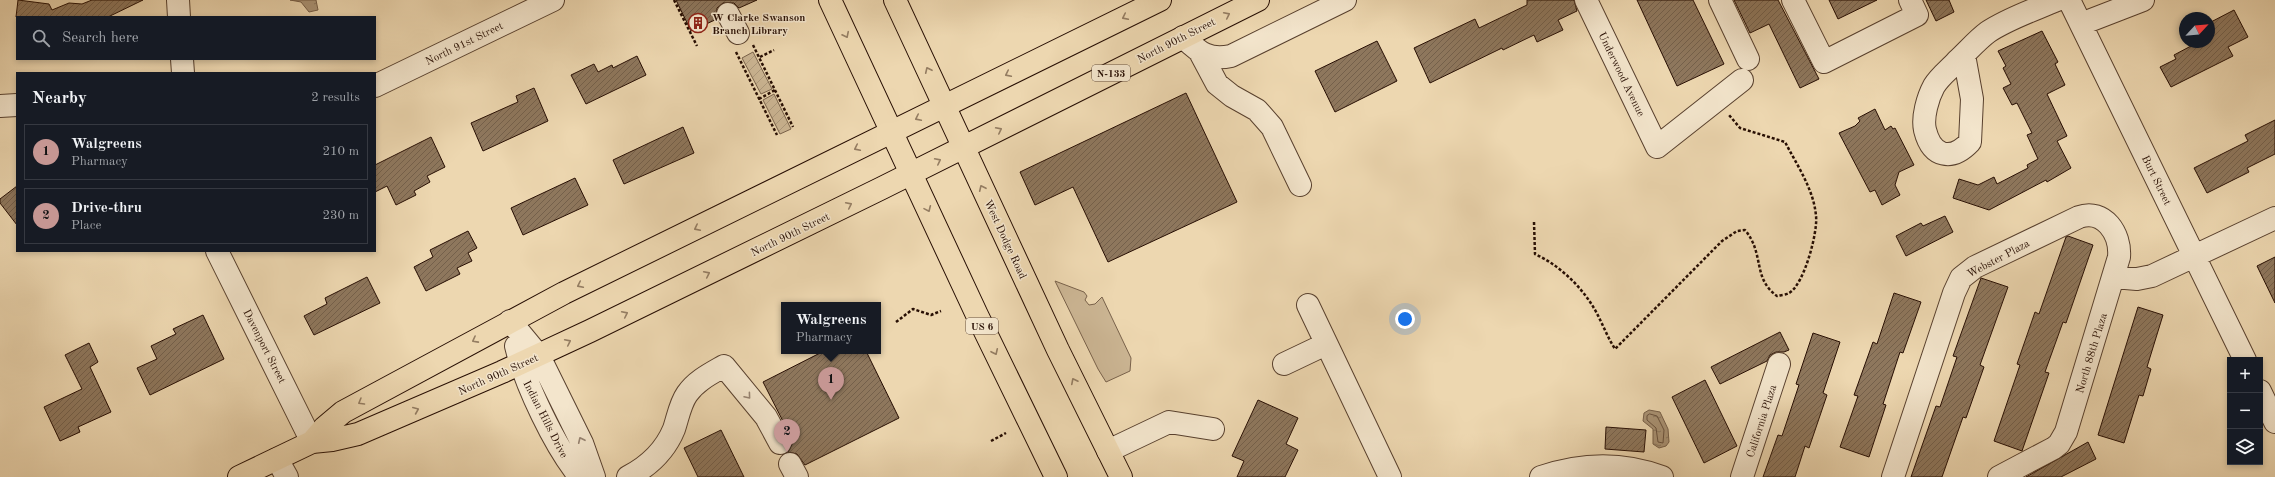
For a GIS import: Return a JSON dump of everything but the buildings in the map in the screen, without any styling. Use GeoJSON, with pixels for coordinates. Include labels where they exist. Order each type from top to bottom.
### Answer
{"type":"FeatureCollection","features":[{"type":"Feature","properties":{"kind":"main road","name":"US 6"},"geometry":{"type":"LineString","coordinates":[[830,0],[1012,390],[1056,477]]}},
{"type":"Feature","properties":{"kind":"main road","name":"West Dodge Road"},"geometry":{"type":"LineString","coordinates":[[895,0],[1058,350],[1121,477]]}},
{"type":"Feature","properties":{"kind":"main road","name":"North 90th Street"},"geometry":{"type":"LineString","coordinates":[[239,477],[282,468],[343,412],[510,321],[944,105],[1160,0]]}},
{"type":"Feature","properties":{"kind":"main road","name":"North 90th Street"},"geometry":{"type":"LineString","coordinates":[[312,442],[343,438],[362,433],[530,360],[912,174],[1258,0]]}},
{"type":"Feature","properties":{"kind":"street"},"geometry":{"type":"LineString","coordinates":[[178,0],[179,16]]}},
{"type":"Feature","properties":{"kind":"street","name":"North 91st Street"},"geometry":{"type":"LineString","coordinates":[[376,86],[553,0]]}},
{"type":"Feature","properties":{"kind":"street"},"geometry":{"type":"LineString","coordinates":[[1201,54],[1211,58],[1231,56],[1345,0]]}},
{"type":"Feature","properties":{"kind":"street","name":"Underwood Avenue"},"geometry":{"type":"LineString","coordinates":[[1586,0],[1657,148],[1742,80]]}},
{"type":"Feature","properties":{"kind":"street"},"geometry":{"type":"LineString","coordinates":[[1720,0],[1748,59]]}},
{"type":"Feature","properties":{"kind":"street"},"geometry":{"type":"LineString","coordinates":[[1793,0],[1824,62],[1917,15],[1910,0]]}},
{"type":"Feature","properties":{"kind":"street"},"geometry":{"type":"LineString","coordinates":[[1964,55],[1986,33],[2001,24],[2057,0]]}},
{"type":"Feature","properties":{"kind":"street","name":"Burt Street"},"geometry":{"type":"LineString","coordinates":[[2069,0],[2244,357]]}},
{"type":"Feature","properties":{"kind":"street"},"geometry":{"type":"LineString","coordinates":[[2081,24],[2143,0]]}},
{"type":"Feature","properties":{"kind":"street"},"geometry":{"type":"LineString","coordinates":[[728,14],[741,40]]}},
{"type":"Feature","properties":{"kind":"street"},"geometry":{"type":"LineString","coordinates":[[1183,37],[1201,54],[1217,84],[1232,96],[1257,110],[1272,127],[1300,185]]}},
{"type":"Feature","properties":{"kind":"street"},"geometry":{"type":"LineString","coordinates":[[182,60],[183,72]]}},
{"type":"Feature","properties":{"kind":"street"},"geometry":{"type":"LineString","coordinates":[[0,106],[16,105]]}},
{"type":"Feature","properties":{"kind":"street","name":"Webster Plaza"},"geometry":{"type":"LineString","coordinates":[[1893,477],[1954,293],[1961,278],[1975,267],[2079,217],[2094,214],[2106,221],[2119,248],[2119,257],[2114,277]]}},
{"type":"Feature","properties":{"kind":"street"},"geometry":{"type":"LineString","coordinates":[[2114,277],[2130,280],[2143,278],[2194,257],[2275,218]]}},
{"type":"Feature","properties":{"kind":"street","name":"Davenport Street"},"geometry":{"type":"LineString","coordinates":[[217,252],[312,442]]}},
{"type":"Feature","properties":{"kind":"street","name":"North 88th Plaza"},"geometry":{"type":"LineString","coordinates":[[1999,477],[2054,448],[2064,437],[2114,277]]}},
{"type":"Feature","properties":{"kind":"street"},"geometry":{"type":"LineString","coordinates":[[1308,305],[1390,477]]}},
{"type":"Feature","properties":{"kind":"street","name":"Indian Hills Drive"},"geometry":{"type":"LineString","coordinates":[[510,321],[530,360],[584,447],[594,477]]}},
{"type":"Feature","properties":{"kind":"street"},"geometry":{"type":"LineString","coordinates":[[1284,364],[1326,344]]}},
{"type":"Feature","properties":{"kind":"street","name":"Indian Hills Drive"},"geometry":{"type":"LineString","coordinates":[[530,360],[560,448],[580,477]]}},
{"type":"Feature","properties":{"kind":"street","name":"California Plaza"},"geometry":{"type":"LineString","coordinates":[[1742,477],[1779,364]]}},
{"type":"Feature","properties":{"kind":"street"},"geometry":{"type":"LineString","coordinates":[[628,477],[649,464],[665,446],[684,399],[693,387],[724,366],[766,417],[780,443]]}},
{"type":"Feature","properties":{"kind":"street"},"geometry":{"type":"LineString","coordinates":[[2260,393],[2275,422]]}},
{"type":"Feature","properties":{"kind":"street"},"geometry":{"type":"LineString","coordinates":[[1108,451],[1169,422],[1213,429]]}},
{"type":"Feature","properties":{"kind":"street"},"geometry":{"type":"LineString","coordinates":[[1542,477],[1578,468],[1608,465],[1639,469],[1662,477]]}},
{"type":"Feature","properties":{"kind":"path"},"geometry":{"type":"LineString","coordinates":[[674,0],[696,46]]}},
{"type":"Feature","properties":{"kind":"path"},"geometry":{"type":"LineString","coordinates":[[741,40],[760,57],[793,127]]}},
{"type":"Feature","properties":{"kind":"path"},"geometry":{"type":"LineString","coordinates":[[741,40],[759,99],[777,135]]}},
{"type":"Feature","properties":{"kind":"path"},"geometry":{"type":"LineString","coordinates":[[760,57],[774,50]]}},
{"type":"Feature","properties":{"kind":"path"},"geometry":{"type":"LineString","coordinates":[[759,99],[775,90]]}},
{"type":"Feature","properties":{"kind":"path"},"geometry":{"type":"LineString","coordinates":[[1534,222],[1535,254],[1551,262],[1578,287],[1592,304],[1615,349],[1722,241],[1737,231],[1745,230],[1757,249],[1761,278],[1767,289],[1777,296],[1789,294],[1798,284],[1805,267],[1815,230],[1816,216],[1806,182],[1785,142],[1740,128],[1724,110]]}},
{"type":"Feature","properties":{"kind":"path"},"geometry":{"type":"LineString","coordinates":[[896,322],[913,309],[931,315],[941,311]]}},
{"type":"Feature","properties":{"kind":"path"},"geometry":{"type":"LineString","coordinates":[[990,441],[1006,433]]}},
{"type":"Feature","properties":{"kind":"shaded area"},"geometry":{"type":"Polygon","coordinates":[[[753,52],[772,89],[761,94],[742,58],[753,52]]]}},
{"type":"Feature","properties":{"kind":"shaded area"},"geometry":{"type":"Polygon","coordinates":[[[774,94],[791,129],[780,134],[763,100],[774,94]]]}},
{"type":"Feature","properties":{"kind":"shaded area"},"geometry":{"type":"Polygon","coordinates":[[[1055,281],[1084,292],[1087,296],[1085,300],[1089,305],[1095,304],[1102,297],[1131,358],[1130,371],[1106,382],[1098,369],[1055,281]]]}},
{"type":"Feature","properties":{"kind":"water"},"geometry":{"type":"Polygon","coordinates":[[[290,0],[316,0],[318,10],[309,12],[301,2],[290,0]]]}},
{"type":"Feature","properties":{"kind":"water"},"geometry":{"type":"Polygon","coordinates":[[[1649,410],[1660,412],[1668,429],[1669,442],[1666,446],[1659,448],[1653,444],[1653,429],[1643,421],[1644,413],[1649,410]]]}},
{"type":"Feature","properties":{"kind":"place","name":"W Clarke Swanson Branch Library"},"geometry":{"type":"Point","coordinates":[698,23]}},
{"type":"Feature","properties":{"kind":"place","name":"Walgreens"},"geometry":{"type":"Point","coordinates":[831,400]}},
{"type":"Feature","properties":{"kind":"place","name":"Drive-thru"},"geometry":{"type":"Point","coordinates":[787,452]}}]}
